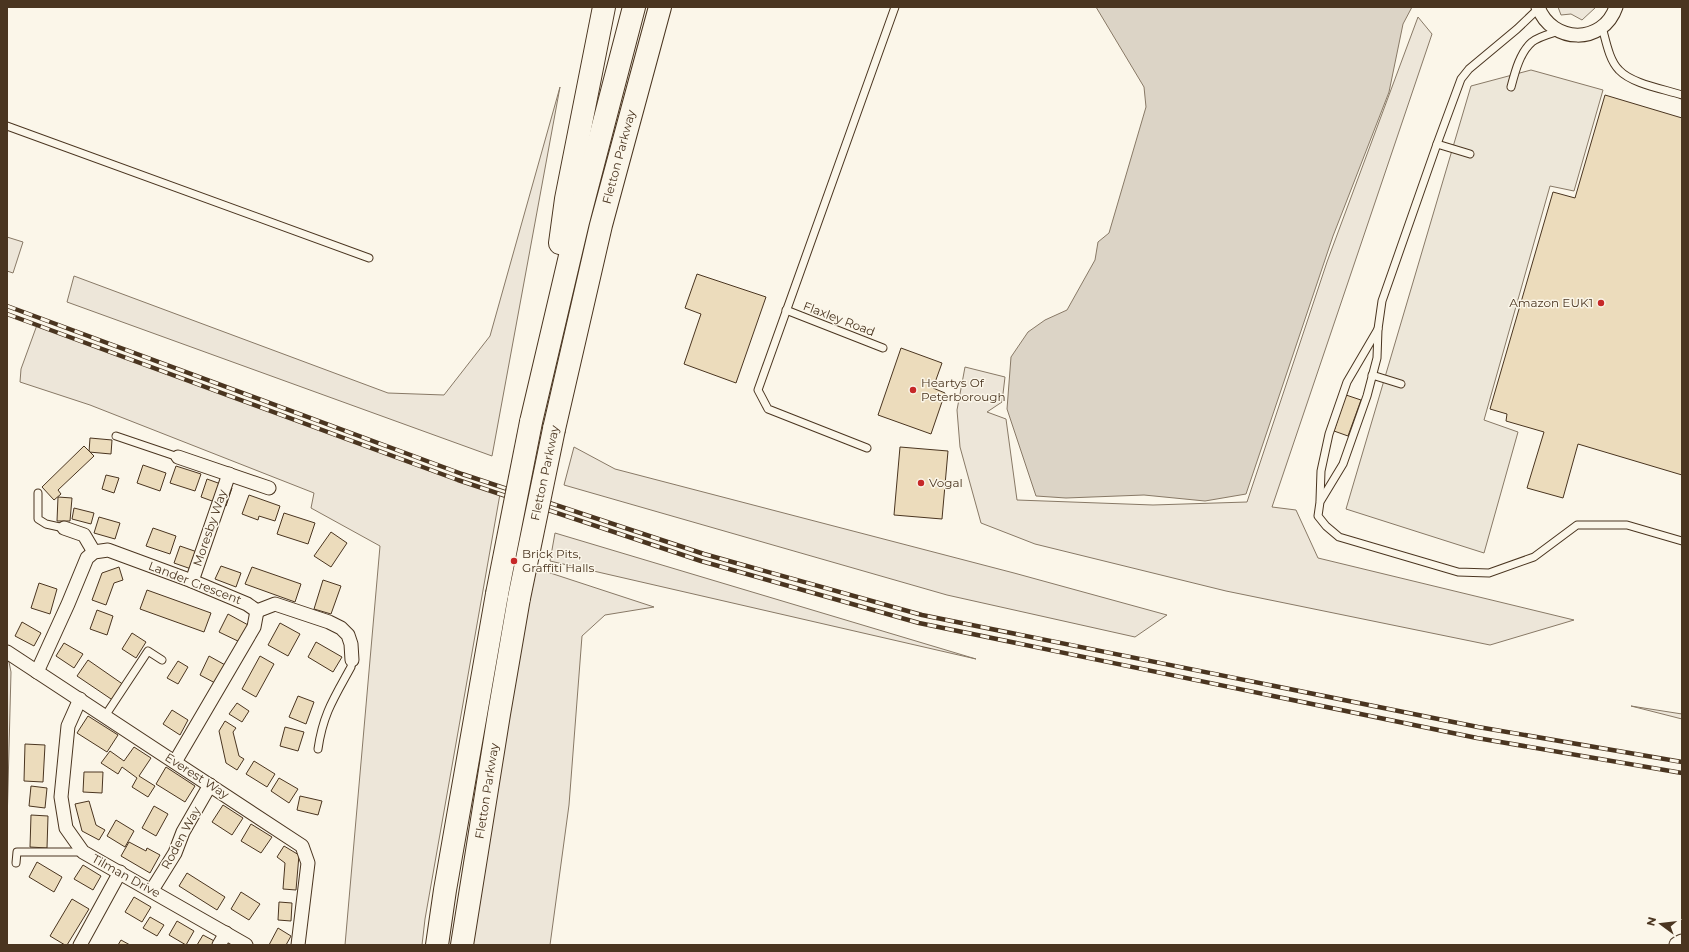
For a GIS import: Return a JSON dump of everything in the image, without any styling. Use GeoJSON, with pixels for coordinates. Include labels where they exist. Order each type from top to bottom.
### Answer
{"type":"FeatureCollection","features":[{"type":"Feature","properties":{"kind":"highway"},"geometry":{"type":"LineString","coordinates":[[541,375],[566,199],[604,7]]}},
{"type":"Feature","properties":{"kind":"highway","name":"Fletton Parkway"},"geometry":{"type":"LineString","coordinates":[[437,945],[444,890],[497,594],[530,422],[578,222],[634,7]]}},
{"type":"Feature","properties":{"kind":"highway","name":"Fletton Parkway"},"geometry":{"type":"LineString","coordinates":[[462,945],[519,598],[554,429],[601,225],[660,7]]}},
{"type":"Feature","properties":{"kind":"highway"},"geometry":{"type":"LineString","coordinates":[[601,225],[655,71],[675,7]]}},
{"type":"Feature","properties":{"kind":"street"},"geometry":{"type":"LineString","coordinates":[[1538,8],[1550,25],[1559,31],[1569,35],[1580,35],[1592,33],[1602,27],[1611,17],[1616,7]]}},
{"type":"Feature","properties":{"kind":"street","name":"Moresby Way"},"geometry":{"type":"LineString","coordinates":[[178,456],[268,488]]}},
{"type":"Feature","properties":{"kind":"street","name":"Moresby Way"},"geometry":{"type":"LineString","coordinates":[[192,581],[229,474]]}},
{"type":"Feature","properties":{"kind":"street"},"geometry":{"type":"LineString","coordinates":[[37,672],[87,558],[94,552],[84,535],[64,528]]}},
{"type":"Feature","properties":{"kind":"street","name":"Lander Crescent"},"geometry":{"type":"LineString","coordinates":[[94,552],[108,550],[192,581],[247,604],[257,611]]}},
{"type":"Feature","properties":{"kind":"street"},"geometry":{"type":"LineString","coordinates":[[175,762],[254,627],[257,611],[276,604],[329,622],[341,628],[348,635],[351,644],[352,660]]}},
{"type":"Feature","properties":{"kind":"street","name":"Everest Way"},"geometry":{"type":"LineString","coordinates":[[7,652],[302,846],[308,863],[298,945]]}},
{"type":"Feature","properties":{"kind":"street","name":"Tilman Drive"},"geometry":{"type":"LineString","coordinates":[[80,699],[68,726],[61,797],[66,828],[83,852],[246,945]]}},
{"type":"Feature","properties":{"kind":"street","name":"Roden Way"},"geometry":{"type":"LineString","coordinates":[[152,890],[175,853],[183,832],[210,785]]}},
{"type":"Feature","properties":{"kind":"street"},"geometry":{"type":"LineString","coordinates":[[80,945],[120,872]]}},
{"type":"Feature","properties":{"kind":"street"},"geometry":{"type":"LineString","coordinates":[[219,945],[226,933]]}},
{"type":"Feature","properties":{"kind":"street"},"geometry":{"type":"LineString","coordinates":[[1678,945],[1682,943]]}},
{"type":"Feature","properties":{"kind":"lane"},"geometry":{"type":"LineString","coordinates":[[867,448],[768,409],[758,390],[895,7]]}},
{"type":"Feature","properties":{"kind":"lane"},"geometry":{"type":"LineString","coordinates":[[1320,502],[1343,464],[1367,396],[1376,358],[1382,301],[1461,79],[1469,69],[1517,29],[1538,8]]}},
{"type":"Feature","properties":{"kind":"lane"},"geometry":{"type":"LineString","coordinates":[[1602,27],[1609,52],[1618,69],[1635,80],[1682,95]]}},
{"type":"Feature","properties":{"kind":"lane"},"geometry":{"type":"LineString","coordinates":[[1511,87],[1519,62],[1531,42],[1559,31]]}},
{"type":"Feature","properties":{"kind":"lane"},"geometry":{"type":"LineString","coordinates":[[7,126],[369,258]]}},
{"type":"Feature","properties":{"kind":"lane"},"geometry":{"type":"LineString","coordinates":[[1437,144],[1470,154]]}},
{"type":"Feature","properties":{"kind":"lane","name":"Flaxley Road"},"geometry":{"type":"LineString","coordinates":[[786,310],[884,348]]}},
{"type":"Feature","properties":{"kind":"lane"},"geometry":{"type":"LineString","coordinates":[[1378,329],[1347,382],[1330,434],[1321,471],[1318,516],[1326,526],[1339,537],[1458,572],[1489,573],[1534,557],[1577,525],[1627,525],[1682,541]]}},
{"type":"Feature","properties":{"kind":"lane"},"geometry":{"type":"LineString","coordinates":[[1372,375],[1401,384]]}},
{"type":"Feature","properties":{"kind":"lane"},"geometry":{"type":"LineString","coordinates":[[116,436],[178,456]]}},
{"type":"Feature","properties":{"kind":"lane"},"geometry":{"type":"LineString","coordinates":[[38,493],[38,519],[46,524],[64,528]]}},
{"type":"Feature","properties":{"kind":"lane"},"geometry":{"type":"LineString","coordinates":[[105,716],[148,651],[162,660]]}},
{"type":"Feature","properties":{"kind":"lane"},"geometry":{"type":"LineString","coordinates":[[318,749],[321,728],[326,712],[351,667],[352,660]]}},
{"type":"Feature","properties":{"kind":"lane"},"geometry":{"type":"LineString","coordinates":[[16,863],[17,852],[83,852]]}},
{"type":"Feature","properties":{"kind":"shaded area"},"geometry":{"type":"Polygon","coordinates":[[[1096,7],[1412,7],[1403,24],[1389,92],[1333,236],[1246,494],[1205,501],[1144,495],[1066,498],[1036,496],[1007,409],[1011,357],[1028,332],[1045,320],[1067,310],[1095,260],[1098,242],[1109,233],[1146,107],[1144,87],[1096,7]]]}},
{"type":"Feature","properties":{"kind":"shaded area"},"geometry":{"type":"Polygon","coordinates":[[[1558,7],[1596,7],[1582,20],[1571,14],[1561,15],[1558,7]]]}},
{"type":"Feature","properties":{"kind":"shaded area"},"geometry":{"type":"Polygon","coordinates":[[[1418,17],[1432,34],[1272,507],[1296,510],[1318,558],[1574,620],[1490,645],[1226,591],[1035,544],[981,523],[960,447],[957,410],[965,367],[1005,377],[1002,402],[987,412],[1006,419],[1017,500],[1153,505],[1247,502],[1327,262],[1418,17]]]}},
{"type":"Feature","properties":{"kind":"shaded area"},"geometry":{"type":"Polygon","coordinates":[[[1531,70],[1603,90],[1574,191],[1550,186],[1484,420],[1518,432],[1484,553],[1346,509],[1471,86],[1531,70]]]}},
{"type":"Feature","properties":{"kind":"shaded area"},"geometry":{"type":"Polygon","coordinates":[[[560,87],[492,456],[67,302],[74,276],[388,393],[444,395],[490,336],[560,87]]]}},
{"type":"Feature","properties":{"kind":"shaded area"},"geometry":{"type":"Polygon","coordinates":[[[7,237],[23,242],[13,273],[7,271],[7,237]]]}},
{"type":"Feature","properties":{"kind":"shaded area"},"geometry":{"type":"Polygon","coordinates":[[[37,325],[458,480],[500,494],[425,919],[422,945],[345,945],[380,546],[311,508],[314,493],[90,405],[20,382],[21,369],[37,325]]]}},
{"type":"Feature","properties":{"kind":"shaded area"},"geometry":{"type":"Polygon","coordinates":[[[574,447],[615,469],[1014,573],[1167,615],[1135,637],[947,595],[564,485],[574,447]]]}},
{"type":"Feature","properties":{"kind":"shaded area"},"geometry":{"type":"Polygon","coordinates":[[[555,533],[976,659],[550,561],[555,533]]]}},
{"type":"Feature","properties":{"kind":"shaded area"},"geometry":{"type":"Polygon","coordinates":[[[535,568],[654,607],[605,615],[582,636],[569,805],[550,945],[473,945],[501,759],[535,568]]]}},
{"type":"Feature","properties":{"kind":"shaded area"},"geometry":{"type":"Polygon","coordinates":[[[7,652],[11,672],[7,825],[7,652]]]}},
{"type":"Feature","properties":{"kind":"shaded area"},"geometry":{"type":"Polygon","coordinates":[[[1631,706],[1682,714],[1682,719],[1631,706]]]}},
{"type":"Feature","properties":{"kind":"building","name":"Amazon EUK1"},"geometry":{"type":"Polygon","coordinates":[[[1605,95],[1682,118],[1682,475],[1578,444],[1563,498],[1527,488],[1544,432],[1506,421],[1507,414],[1490,409],[1553,192],[1575,198],[1605,95]]]}},
{"type":"Feature","properties":{"kind":"building"},"geometry":{"type":"Polygon","coordinates":[[[697,274],[766,297],[736,383],[684,364],[701,314],[685,308],[697,274]]]}},
{"type":"Feature","properties":{"kind":"building","name":"Heartys Of Peterborough"},"geometry":{"type":"Polygon","coordinates":[[[901,348],[942,363],[933,388],[945,393],[931,434],[878,415],[901,348]]]}},
{"type":"Feature","properties":{"kind":"building"},"geometry":{"type":"Polygon","coordinates":[[[1346,395],[1361,400],[1348,436],[1334,431],[1346,395]]]}},
{"type":"Feature","properties":{"kind":"building"},"geometry":{"type":"Polygon","coordinates":[[[90,438],[112,440],[111,454],[89,452],[90,438]]]}},
{"type":"Feature","properties":{"kind":"building"},"geometry":{"type":"Polygon","coordinates":[[[84,446],[94,456],[58,490],[61,494],[54,500],[42,487],[84,446]]]}},
{"type":"Feature","properties":{"kind":"building","name":"Vogal"},"geometry":{"type":"Polygon","coordinates":[[[900,447],[948,451],[942,519],[894,515],[900,447]]]}},
{"type":"Feature","properties":{"kind":"building"},"geometry":{"type":"Polygon","coordinates":[[[143,465],[166,473],[160,491],[137,483],[143,465]]]}},
{"type":"Feature","properties":{"kind":"building"},"geometry":{"type":"Polygon","coordinates":[[[176,466],[201,474],[195,491],[170,483],[176,466]]]}},
{"type":"Feature","properties":{"kind":"building"},"geometry":{"type":"Polygon","coordinates":[[[106,475],[119,478],[114,493],[102,489],[106,475]]]}},
{"type":"Feature","properties":{"kind":"building"},"geometry":{"type":"Polygon","coordinates":[[[207,479],[232,488],[226,506],[201,497],[207,479]]]}},
{"type":"Feature","properties":{"kind":"building"},"geometry":{"type":"Polygon","coordinates":[[[249,495],[280,506],[275,521],[259,516],[258,520],[242,514],[249,495]]]}},
{"type":"Feature","properties":{"kind":"building"},"geometry":{"type":"Polygon","coordinates":[[[58,497],[72,498],[70,521],[57,521],[58,497]]]}},
{"type":"Feature","properties":{"kind":"building"},"geometry":{"type":"Polygon","coordinates":[[[74,508],[94,513],[91,524],[72,519],[74,508]]]}},
{"type":"Feature","properties":{"kind":"building"},"geometry":{"type":"Polygon","coordinates":[[[284,513],[315,523],[308,544],[277,534],[284,513]]]}},
{"type":"Feature","properties":{"kind":"building"},"geometry":{"type":"Polygon","coordinates":[[[99,517],[120,523],[115,539],[94,533],[99,517]]]}},
{"type":"Feature","properties":{"kind":"building"},"geometry":{"type":"Polygon","coordinates":[[[153,528],[176,536],[170,554],[146,546],[153,528]]]}},
{"type":"Feature","properties":{"kind":"building"},"geometry":{"type":"Polygon","coordinates":[[[331,532],[347,543],[331,567],[314,556],[331,532]]]}},
{"type":"Feature","properties":{"kind":"building"},"geometry":{"type":"Polygon","coordinates":[[[180,546],[203,554],[197,571],[174,563],[180,546]]]}},
{"type":"Feature","properties":{"kind":"building"},"geometry":{"type":"Polygon","coordinates":[[[221,566],[241,573],[236,587],[215,579],[221,566]]]}},
{"type":"Feature","properties":{"kind":"building"},"geometry":{"type":"Polygon","coordinates":[[[119,567],[123,580],[114,583],[106,605],[92,600],[102,573],[119,567]]]}},
{"type":"Feature","properties":{"kind":"building"},"geometry":{"type":"Polygon","coordinates":[[[252,567],[301,584],[295,602],[245,584],[252,567]]]}},
{"type":"Feature","properties":{"kind":"building"},"geometry":{"type":"Polygon","coordinates":[[[323,580],[341,586],[331,614],[314,609],[323,580]]]}},
{"type":"Feature","properties":{"kind":"building"},"geometry":{"type":"Polygon","coordinates":[[[39,583],[57,589],[50,614],[31,608],[39,583]]]}},
{"type":"Feature","properties":{"kind":"building"},"geometry":{"type":"Polygon","coordinates":[[[147,590],[211,613],[204,632],[140,609],[147,590]]]}},
{"type":"Feature","properties":{"kind":"building"},"geometry":{"type":"Polygon","coordinates":[[[97,610],[113,616],[107,635],[90,629],[97,610]]]}},
{"type":"Feature","properties":{"kind":"building"},"geometry":{"type":"Polygon","coordinates":[[[228,614],[250,626],[242,643],[219,632],[228,614]]]}},
{"type":"Feature","properties":{"kind":"building"},"geometry":{"type":"Polygon","coordinates":[[[22,622],[41,633],[34,646],[15,636],[22,622]]]}},
{"type":"Feature","properties":{"kind":"building"},"geometry":{"type":"Polygon","coordinates":[[[280,623],[300,634],[288,656],[268,645],[280,623]]]}},
{"type":"Feature","properties":{"kind":"building"},"geometry":{"type":"Polygon","coordinates":[[[132,633],[146,642],[136,658],[122,649],[132,633]]]}},
{"type":"Feature","properties":{"kind":"building"},"geometry":{"type":"Polygon","coordinates":[[[316,642],[342,657],[333,672],[308,657],[316,642]]]}},
{"type":"Feature","properties":{"kind":"building"},"geometry":{"type":"Polygon","coordinates":[[[64,643],[83,654],[74,668],[56,656],[64,643]]]}},
{"type":"Feature","properties":{"kind":"building"},"geometry":{"type":"Polygon","coordinates":[[[209,656],[227,666],[217,684],[200,675],[209,656]]]}},
{"type":"Feature","properties":{"kind":"building"},"geometry":{"type":"Polygon","coordinates":[[[260,656],[274,664],[256,697],[242,689],[260,656]]]}},
{"type":"Feature","properties":{"kind":"building"},"geometry":{"type":"Polygon","coordinates":[[[88,660],[124,685],[114,701],[77,676],[88,660]]]}},
{"type":"Feature","properties":{"kind":"building"},"geometry":{"type":"Polygon","coordinates":[[[178,661],[188,667],[178,684],[167,678],[178,661]]]}},
{"type":"Feature","properties":{"kind":"building"},"geometry":{"type":"Polygon","coordinates":[[[298,696],[314,702],[306,724],[289,717],[298,696]]]}},
{"type":"Feature","properties":{"kind":"building"},"geometry":{"type":"Polygon","coordinates":[[[237,703],[249,711],[242,722],[229,714],[237,703]]]}},
{"type":"Feature","properties":{"kind":"building"},"geometry":{"type":"Polygon","coordinates":[[[172,710],[188,720],[180,735],[163,724],[172,710]]]}},
{"type":"Feature","properties":{"kind":"building"},"geometry":{"type":"Polygon","coordinates":[[[88,716],[118,735],[107,752],[77,733],[88,716]]]}},
{"type":"Feature","properties":{"kind":"building"},"geometry":{"type":"Polygon","coordinates":[[[225,721],[236,728],[233,732],[239,756],[244,759],[237,770],[226,763],[219,731],[225,721]]]}},
{"type":"Feature","properties":{"kind":"building"},"geometry":{"type":"Polygon","coordinates":[[[285,727],[304,732],[298,751],[280,746],[285,727]]]}},
{"type":"Feature","properties":{"kind":"building"},"geometry":{"type":"Polygon","coordinates":[[[25,744],[45,745],[43,782],[24,781],[25,744]]]}},
{"type":"Feature","properties":{"kind":"building"},"geometry":{"type":"Polygon","coordinates":[[[134,747],[151,758],[139,776],[155,786],[148,797],[132,787],[137,778],[122,767],[118,774],[101,763],[110,751],[124,761],[134,747]]]}},
{"type":"Feature","properties":{"kind":"building"},"geometry":{"type":"Polygon","coordinates":[[[254,761],[275,774],[267,787],[246,774],[254,761]]]}},
{"type":"Feature","properties":{"kind":"building"},"geometry":{"type":"Polygon","coordinates":[[[166,767],[195,786],[185,802],[156,784],[166,767]]]}},
{"type":"Feature","properties":{"kind":"building"},"geometry":{"type":"Polygon","coordinates":[[[84,772],[103,772],[102,793],[83,792],[84,772]]]}},
{"type":"Feature","properties":{"kind":"building"},"geometry":{"type":"Polygon","coordinates":[[[279,778],[298,789],[289,803],[271,791],[279,778]]]}},
{"type":"Feature","properties":{"kind":"building"},"geometry":{"type":"Polygon","coordinates":[[[31,786],[47,788],[45,808],[29,806],[31,786]]]}},
{"type":"Feature","properties":{"kind":"building"},"geometry":{"type":"Polygon","coordinates":[[[300,796],[322,801],[318,815],[297,810],[300,796]]]}},
{"type":"Feature","properties":{"kind":"building"},"geometry":{"type":"Polygon","coordinates":[[[89,801],[96,825],[105,830],[99,840],[82,831],[75,804],[89,801]]]}},
{"type":"Feature","properties":{"kind":"building"},"geometry":{"type":"Polygon","coordinates":[[[223,805],[243,818],[232,835],[212,822],[223,805]]]}},
{"type":"Feature","properties":{"kind":"building"},"geometry":{"type":"Polygon","coordinates":[[[154,806],[168,814],[156,836],[142,828],[154,806]]]}},
{"type":"Feature","properties":{"kind":"building"},"geometry":{"type":"Polygon","coordinates":[[[31,815],[48,816],[47,848],[30,847],[31,815]]]}},
{"type":"Feature","properties":{"kind":"building"},"geometry":{"type":"Polygon","coordinates":[[[116,820],[134,831],[125,847],[107,836],[116,820]]]}},
{"type":"Feature","properties":{"kind":"building"},"geometry":{"type":"Polygon","coordinates":[[[251,824],[272,837],[261,853],[241,841],[251,824]]]}},
{"type":"Feature","properties":{"kind":"building"},"geometry":{"type":"Polygon","coordinates":[[[129,842],[146,851],[147,848],[160,855],[150,873],[121,856],[129,842]]]}},
{"type":"Feature","properties":{"kind":"building"},"geometry":{"type":"Polygon","coordinates":[[[284,846],[299,855],[296,890],[283,889],[285,863],[277,857],[284,846]]]}},
{"type":"Feature","properties":{"kind":"building"},"geometry":{"type":"Polygon","coordinates":[[[37,862],[62,877],[54,892],[29,877],[37,862]]]}},
{"type":"Feature","properties":{"kind":"building"},"geometry":{"type":"Polygon","coordinates":[[[83,865],[101,876],[93,890],[74,879],[83,865]]]}},
{"type":"Feature","properties":{"kind":"building"},"geometry":{"type":"Polygon","coordinates":[[[187,873],[225,897],[217,910],[179,886],[187,873]]]}},
{"type":"Feature","properties":{"kind":"building"},"geometry":{"type":"Polygon","coordinates":[[[241,892],[260,904],[249,920],[231,909],[241,892]]]}},
{"type":"Feature","properties":{"kind":"building"},"geometry":{"type":"Polygon","coordinates":[[[134,897],[151,907],[142,922],[125,912],[134,897]]]}},
{"type":"Feature","properties":{"kind":"building"},"geometry":{"type":"Polygon","coordinates":[[[72,899],[89,909],[67,945],[65,945],[50,936],[72,899]]]}},
{"type":"Feature","properties":{"kind":"building"},"geometry":{"type":"Polygon","coordinates":[[[279,902],[292,903],[291,921],[278,920],[279,902]]]}},
{"type":"Feature","properties":{"kind":"building"},"geometry":{"type":"Polygon","coordinates":[[[150,917],[164,925],[157,936],[143,928],[150,917]]]}},
{"type":"Feature","properties":{"kind":"building"},"geometry":{"type":"Polygon","coordinates":[[[177,921],[194,931],[186,945],[169,935],[177,921]]]}},
{"type":"Feature","properties":{"kind":"building"},"geometry":{"type":"Polygon","coordinates":[[[278,928],[291,936],[286,945],[269,945],[278,928]]]}},
{"type":"Feature","properties":{"kind":"building"},"geometry":{"type":"Polygon","coordinates":[[[203,935],[218,943],[217,945],[197,945],[203,935]]]}},
{"type":"Feature","properties":{"kind":"building"},"geometry":{"type":"Polygon","coordinates":[[[121,940],[130,945],[118,945],[121,940]]]}},
{"type":"Feature","properties":{"kind":"railway"},"geometry":{"type":"LineString","coordinates":[[7,306],[462,474],[704,554],[922,615],[1478,727],[1682,762]]}},
{"type":"Feature","properties":{"kind":"railway"},"geometry":{"type":"LineString","coordinates":[[7,314],[458,480],[701,561],[919,623],[1477,738],[1682,773]]}},
{"type":"Feature","properties":{"kind":"place","name":"Amazon EUK1"},"geometry":{"type":"Point","coordinates":[1601,303]}},
{"type":"Feature","properties":{"kind":"place","name":"Heartys Of Peterborough"},"geometry":{"type":"Point","coordinates":[913,390]}},
{"type":"Feature","properties":{"kind":"place","name":"Vogal"},"geometry":{"type":"Point","coordinates":[921,483]}},
{"type":"Feature","properties":{"kind":"place","name":"Brick Pits, Graffiti Halls"},"geometry":{"type":"Point","coordinates":[514,561]}}]}
